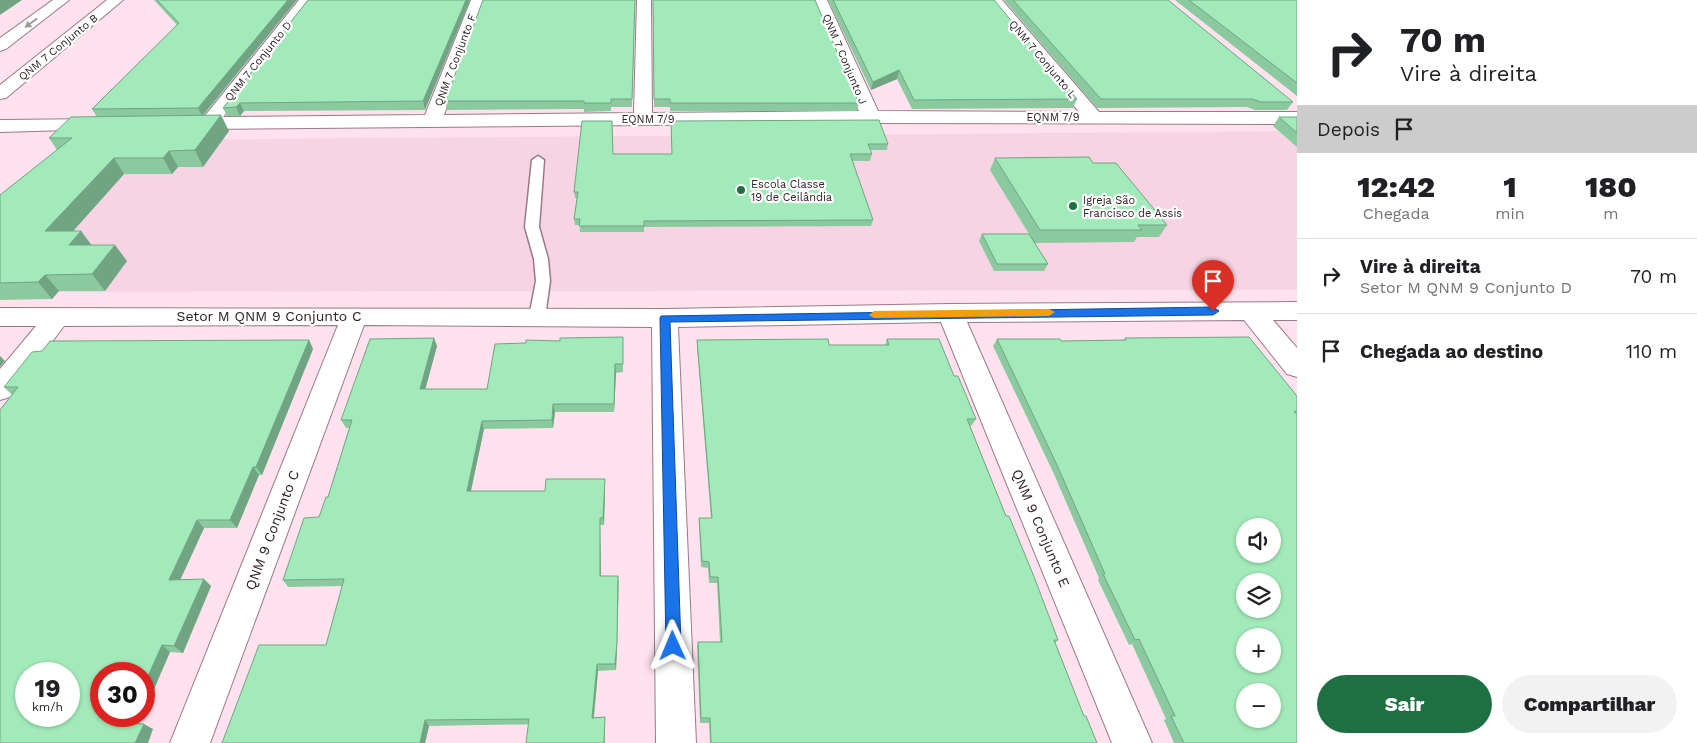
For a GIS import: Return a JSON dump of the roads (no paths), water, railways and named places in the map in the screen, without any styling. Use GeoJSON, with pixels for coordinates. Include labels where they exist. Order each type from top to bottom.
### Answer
{"type":"FeatureCollection","features":[{"type":"Feature","properties":{"kind":"street"},"geometry":{"type":"LineString","coordinates":[[0,46],[62,0]]}},
{"type":"Feature","properties":{"kind":"street","name":"QNM 7 Conjunto B"},"geometry":{"type":"LineString","coordinates":[[0,94],[116,0]]}},
{"type":"Feature","properties":{"kind":"street","name":"QNM 7 Conjunto D"},"geometry":{"type":"LineString","coordinates":[[209,123],[307,0]]}},
{"type":"Feature","properties":{"kind":"street","name":"QNM 7 Conjunto F"},"geometry":{"type":"LineString","coordinates":[[432,121],[478,0]]}},
{"type":"Feature","properties":{"kind":"street"},"geometry":{"type":"LineString","coordinates":[[644,0],[644,119]]}},
{"type":"Feature","properties":{"kind":"street","name":"QNM 7 Conjunto J"},"geometry":{"type":"LineString","coordinates":[[820,0],[871,117]]}},
{"type":"Feature","properties":{"kind":"street","name":"QNM 7 Conjunto L"},"geometry":{"type":"LineString","coordinates":[[994,0],[1093,117]]}},
{"type":"Feature","properties":{"kind":"street","name":"EQNM 7/9"},"geometry":{"type":"LineString","coordinates":[[169,124],[871,117],[1297,118]]}},
{"type":"Feature","properties":{"kind":"street"},"geometry":{"type":"LineString","coordinates":[[0,126],[119,124]]}},
{"type":"Feature","properties":{"kind":"street"},"geometry":{"type":"LineString","coordinates":[[1251,311],[1297,367]]}},
{"type":"Feature","properties":{"kind":"street","name":"Setor M QNM 9 Conjunto C"},"geometry":{"type":"LineString","coordinates":[[0,317],[354,316],[665,318],[950,313],[1297,311]]}},
{"type":"Feature","properties":{"kind":"street","name":"QNM 9 Conjunto E"},"geometry":{"type":"LineString","coordinates":[[950,313],[1132,743]]}},
{"type":"Feature","properties":{"kind":"street","name":"QNM 9 Conjunto C"},"geometry":{"type":"LineString","coordinates":[[190,743],[354,316]]}},
{"type":"Feature","properties":{"kind":"street"},"geometry":{"type":"LineString","coordinates":[[0,389],[57,317]]}},
{"type":"Feature","properties":{"kind":"street"},"geometry":{"type":"LineString","coordinates":[[665,318],[676,743]]}},
{"type":"Feature","properties":{"kind":"lane"},"geometry":{"type":"LineString","coordinates":[[537,317],[543,281],[541,259],[532,227],[538,160]]}},
{"type":"Feature","properties":{"kind":"place","name":"Escola Classe 19 de Ceilândia"},"geometry":{"type":"Point","coordinates":[741,190]}},
{"type":"Feature","properties":{"kind":"place","name":"Igreja São Francisco de Assis"},"geometry":{"type":"Point","coordinates":[1073,206]}}]}
